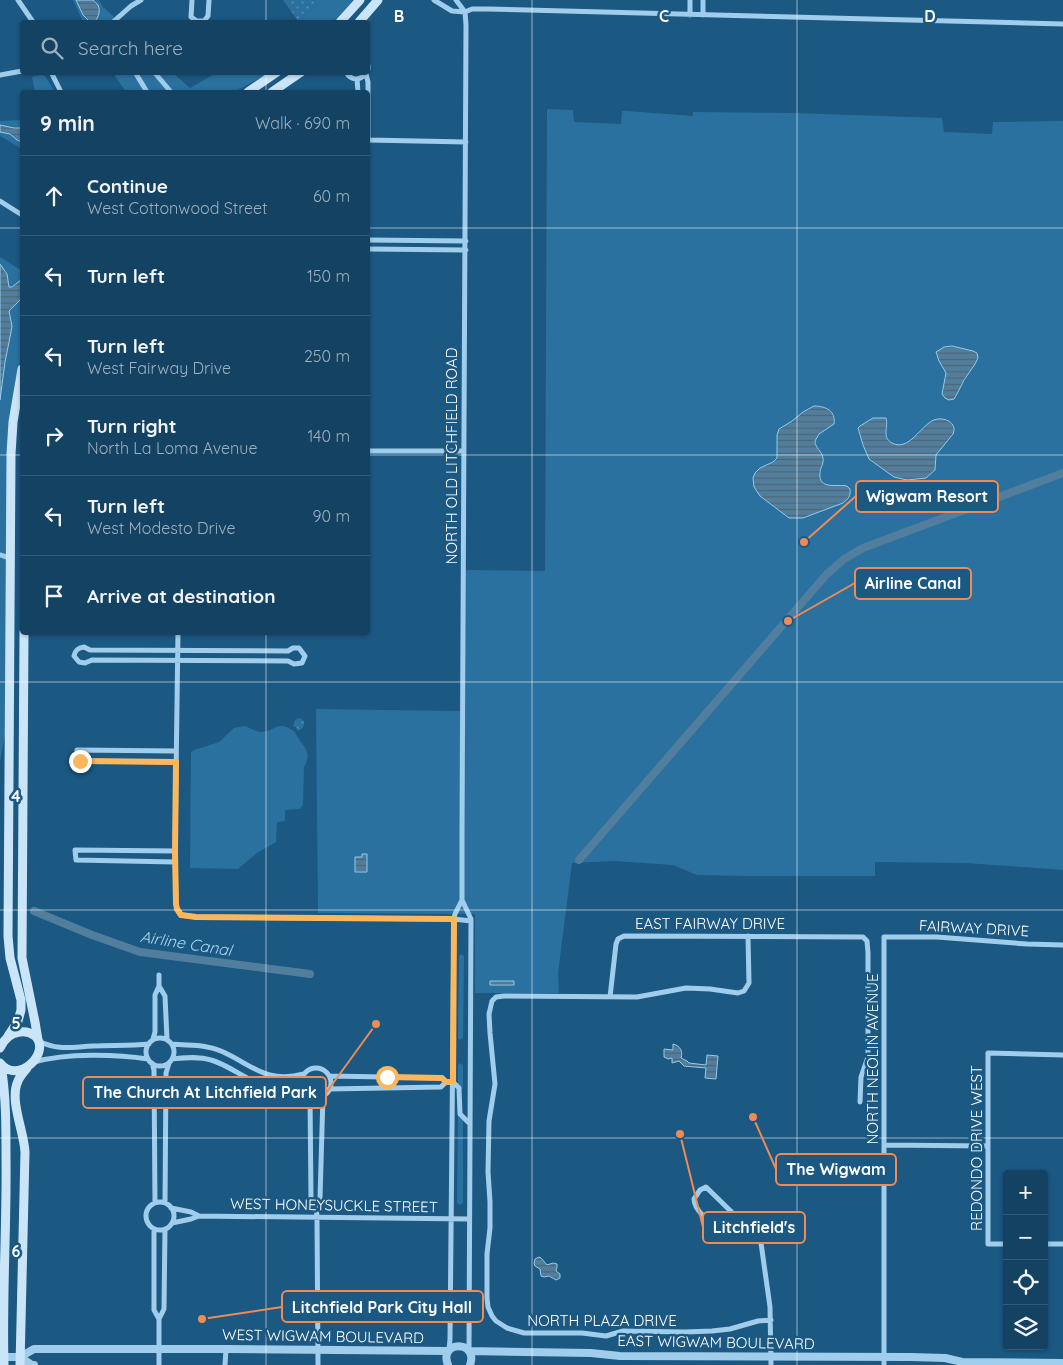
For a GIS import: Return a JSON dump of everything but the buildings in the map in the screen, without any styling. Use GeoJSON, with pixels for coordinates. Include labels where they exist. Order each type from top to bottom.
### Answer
{"type":"FeatureCollection","features":[{"type":"Feature","properties":{"kind":"main road"},"geometry":{"type":"LineString","coordinates":[[342,20],[360,0]]}},
{"type":"Feature","properties":{"kind":"main road"},"geometry":{"type":"LineString","coordinates":[[361,20],[378,0]]}},
{"type":"Feature","properties":{"kind":"main road"},"geometry":{"type":"LineString","coordinates":[[251,90],[273,75]]}},
{"type":"Feature","properties":{"kind":"main road"},"geometry":{"type":"LineString","coordinates":[[275,90],[297,75]]}},
{"type":"Feature","properties":{"kind":"main road"},"geometry":{"type":"LineString","coordinates":[[3,1042],[18,1020],[21,1010],[21,1000],[10,958],[8,936],[12,436],[20,380]]}},
{"type":"Feature","properties":{"kind":"main road"},"geometry":{"type":"LineString","coordinates":[[20,1361],[25,1141],[15,1099],[18,1082],[38,1053],[35,1022],[22,958],[24,635]]}},
{"type":"Feature","properties":{"kind":"main road"},"geometry":{"type":"LineString","coordinates":[[3,1042],[19,1032],[26,1031],[38,1040]]}},
{"type":"Feature","properties":{"kind":"main road"},"geometry":{"type":"LineString","coordinates":[[0,1063],[6,1068],[13,1070],[20,1070],[30,1065]]}},
{"type":"Feature","properties":{"kind":"main road"},"geometry":{"type":"LineString","coordinates":[[0,1063],[4,1086],[6,1119],[7,1199],[3,1360]]}},
{"type":"Feature","properties":{"kind":"street"},"geometry":{"type":"LineString","coordinates":[[18,0],[32,20]]}},
{"type":"Feature","properties":{"kind":"street"},"geometry":{"type":"LineString","coordinates":[[115,20],[141,0]]}},
{"type":"Feature","properties":{"kind":"street"},"geometry":{"type":"LineString","coordinates":[[192,0],[191,17],[196,20]]}},
{"type":"Feature","properties":{"kind":"street"},"geometry":{"type":"LineString","coordinates":[[205,20],[208,16],[209,0]]}},
{"type":"Feature","properties":{"kind":"street"},"geometry":{"type":"LineString","coordinates":[[434,0],[452,11],[465,12],[472,9],[487,9],[1063,24]]}},
{"type":"Feature","properties":{"kind":"street"},"geometry":{"type":"LineString","coordinates":[[456,0],[465,12]]}},
{"type":"Feature","properties":{"kind":"street"},"geometry":{"type":"LineString","coordinates":[[690,0],[690,15]]}},
{"type":"Feature","properties":{"kind":"street"},"geometry":{"type":"LineString","coordinates":[[703,0],[703,16]]}},
{"type":"Feature","properties":{"kind":"street","name":"NORTH OLD LITCHFIELD ROAD"},"geometry":{"type":"LineString","coordinates":[[465,12],[466,250],[462,900],[471,921],[469,1350]]}},
{"type":"Feature","properties":{"kind":"street"},"geometry":{"type":"LineString","coordinates":[[0,75],[20,71]]}},
{"type":"Feature","properties":{"kind":"street"},"geometry":{"type":"LineString","coordinates":[[52,75],[60,90]]}},
{"type":"Feature","properties":{"kind":"street"},"geometry":{"type":"LineString","coordinates":[[137,75],[146,90]]}},
{"type":"Feature","properties":{"kind":"street"},"geometry":{"type":"LineString","coordinates":[[157,75],[169,90]]}},
{"type":"Feature","properties":{"kind":"street"},"geometry":{"type":"LineString","coordinates":[[348,75],[357,79],[363,75]]}},
{"type":"Feature","properties":{"kind":"street"},"geometry":{"type":"LineString","coordinates":[[367,75],[368,90]]}},
{"type":"Feature","properties":{"kind":"street"},"geometry":{"type":"LineString","coordinates":[[357,79],[358,90]]}},
{"type":"Feature","properties":{"kind":"street"},"geometry":{"type":"LineString","coordinates":[[370,140],[466,142]]}},
{"type":"Feature","properties":{"kind":"street"},"geometry":{"type":"LineString","coordinates":[[0,201],[20,214]]}},
{"type":"Feature","properties":{"kind":"street"},"geometry":{"type":"LineString","coordinates":[[370,240],[466,241]]}},
{"type":"Feature","properties":{"kind":"street"},"geometry":{"type":"LineString","coordinates":[[412,240],[412,250]]}},
{"type":"Feature","properties":{"kind":"street"},"geometry":{"type":"LineString","coordinates":[[370,249],[466,250]]}},
{"type":"Feature","properties":{"kind":"street"},"geometry":{"type":"LineString","coordinates":[[370,451],[464,451]]}},
{"type":"Feature","properties":{"kind":"street"},"geometry":{"type":"LineString","coordinates":[[0,555],[10,558]]}},
{"type":"Feature","properties":{"kind":"street"},"geometry":{"type":"LineString","coordinates":[[178,635],[175,862],[176,904],[181,915],[196,917],[454,919],[471,921]]}},
{"type":"Feature","properties":{"kind":"street"},"geometry":{"type":"LineString","coordinates":[[84,647],[90,650],[178,650],[288,651],[292,648],[299,648],[305,656],[302,663],[294,664],[288,661],[244,660],[92,660],[85,663],[79,662],[74,656],[77,649],[84,647]]}},
{"type":"Feature","properties":{"kind":"street"},"geometry":{"type":"LineString","coordinates":[[123,650],[123,660]]}},
{"type":"Feature","properties":{"kind":"street"},"geometry":{"type":"LineString","coordinates":[[244,650],[244,660]]}},
{"type":"Feature","properties":{"kind":"street"},"geometry":{"type":"LineString","coordinates":[[176,751],[77,750],[77,761],[176,762]]}},
{"type":"Feature","properties":{"kind":"street"},"geometry":{"type":"LineString","coordinates":[[124,750],[124,761]]}},
{"type":"Feature","properties":{"kind":"street"},"geometry":{"type":"LineString","coordinates":[[175,851],[75,850],[76,860],[175,862]]}},
{"type":"Feature","properties":{"kind":"street"},"geometry":{"type":"LineString","coordinates":[[124,851],[125,861]]}},
{"type":"Feature","properties":{"kind":"street","name":"NORTH OLD LITCHFIELD ROAD"},"geometry":{"type":"LineString","coordinates":[[448,1351],[450,1339],[452,1218],[454,914],[462,900]]}},
{"type":"Feature","properties":{"kind":"street","name":"EAST FAIRWAY DRIVE"},"geometry":{"type":"LineString","coordinates":[[610,997],[616,944],[617,940],[622,936],[861,937],[867,941],[869,986],[868,1055],[861,1077],[860,1102]]}},
{"type":"Feature","properties":{"kind":"street"},"geometry":{"type":"LineString","coordinates":[[610,997],[647,996],[686,988],[735,993],[744,991],[749,981],[748,936]]}},
{"type":"Feature","properties":{"kind":"street","name":"FAIRWAY DRIVE"},"geometry":{"type":"LineString","coordinates":[[884,937],[937,937],[1063,945]]}},
{"type":"Feature","properties":{"kind":"street","name":"NORTH NEOLIN AVENUE"},"geometry":{"type":"LineString","coordinates":[[884,937],[884,1361]]}},
{"type":"Feature","properties":{"kind":"street"},"geometry":{"type":"LineString","coordinates":[[159,975],[160,986],[165,996],[167,1039]]}},
{"type":"Feature","properties":{"kind":"street"},"geometry":{"type":"LineString","coordinates":[[155,1203],[154,1070],[146,1051],[155,1032],[155,995],[160,986]]}},
{"type":"Feature","properties":{"kind":"street","name":"NORTH PLAZA DRIVE"},"geometry":{"type":"LineString","coordinates":[[610,997],[500,996],[492,1001],[489,1027],[495,1084],[489,1121],[490,1228],[486,1260],[487,1303],[490,1312],[496,1321],[513,1331],[524,1333],[582,1333],[606,1336],[622,1331],[695,1332],[721,1330],[758,1320],[771,1320]]}},
{"type":"Feature","properties":{"kind":"street"},"geometry":{"type":"LineString","coordinates":[[153,1039],[167,1039],[172,1044],[174,1050],[166,1074],[165,1203]]}},
{"type":"Feature","properties":{"kind":"street"},"geometry":{"type":"LineString","coordinates":[[38,1040],[50,1047],[65,1048],[149,1044]]}},
{"type":"Feature","properties":{"kind":"street"},"geometry":{"type":"LineString","coordinates":[[30,1065],[48,1058],[74,1056],[136,1057],[160,1066],[184,1058],[209,1059],[262,1085],[294,1089],[310,1096],[317,1097],[323,1095],[331,1085],[329,1076],[325,1071],[316,1068],[292,1077],[271,1076],[257,1071],[221,1051],[206,1047],[172,1044]]}},
{"type":"Feature","properties":{"kind":"street","name":"REDONDO DRIVE WEST"},"geometry":{"type":"LineString","coordinates":[[1003,1244],[988,1244],[988,1053],[1063,1055]]}},
{"type":"Feature","properties":{"kind":"street"},"geometry":{"type":"LineString","coordinates":[[304,1074],[301,1083],[304,1092]]}},
{"type":"Feature","properties":{"kind":"street"},"geometry":{"type":"LineString","coordinates":[[329,1076],[442,1078],[446,1082],[453,1082],[460,1088],[460,1114],[470,1124]]}},
{"type":"Feature","properties":{"kind":"street"},"geometry":{"type":"LineString","coordinates":[[329,1089],[441,1087],[446,1082]]}},
{"type":"Feature","properties":{"kind":"street"},"geometry":{"type":"LineString","coordinates":[[316,1204],[320,1198],[323,1095]]}},
{"type":"Feature","properties":{"kind":"street"},"geometry":{"type":"LineString","coordinates":[[310,1096],[311,1198],[316,1204],[317,1218],[318,1365]]}},
{"type":"Feature","properties":{"kind":"street"},"geometry":{"type":"LineString","coordinates":[[884,1145],[988,1146]]}},
{"type":"Feature","properties":{"kind":"street"},"geometry":{"type":"LineString","coordinates":[[734,1214],[719,1223],[711,1222],[695,1206],[693,1202],[695,1196],[700,1190],[706,1188],[734,1214],[750,1230],[760,1243],[771,1320],[771,1365]]}},
{"type":"Feature","properties":{"kind":"street"},"geometry":{"type":"LineString","coordinates":[[155,1203],[165,1203],[171,1208],[174,1216],[172,1223],[165,1229],[154,1229],[147,1223],[147,1209],[155,1203]]}},
{"type":"Feature","properties":{"kind":"street","name":"WEST HONEYSUCKLE STREET"},"geometry":{"type":"LineString","coordinates":[[171,1208],[192,1212],[198,1216]]}},
{"type":"Feature","properties":{"kind":"street","name":"WEST HONEYSUCKLE STREET"},"geometry":{"type":"LineString","coordinates":[[172,1223],[191,1220],[198,1216],[469,1219]]}},
{"type":"Feature","properties":{"kind":"street"},"geometry":{"type":"LineString","coordinates":[[154,1229],[154,1310],[159,1320]]}},
{"type":"Feature","properties":{"kind":"street"},"geometry":{"type":"LineString","coordinates":[[160,1365],[159,1320],[164,1309],[165,1229]]}},
{"type":"Feature","properties":{"kind":"street"},"geometry":{"type":"LineString","coordinates":[[1048,1244],[1063,1244]]}},
{"type":"Feature","properties":{"kind":"street","name":"EAST WIGWAM BOULEVARD"},"geometry":{"type":"LineString","coordinates":[[448,1351],[451,1348],[462,1346],[469,1350],[590,1353],[620,1356],[771,1356],[884,1361],[945,1358],[962,1362],[1063,1363]]}},
{"type":"Feature","properties":{"kind":"street","name":"WEST WIGWAM BOULEVARD"},"geometry":{"type":"LineString","coordinates":[[20,1361],[34,1349],[226,1349],[318,1353],[448,1351]]}},
{"type":"Feature","properties":{"kind":"street"},"geometry":{"type":"LineString","coordinates":[[225,1365],[226,1349]]}},
{"type":"Feature","properties":{"kind":"street"},"geometry":{"type":"LineString","coordinates":[[469,1350],[472,1359],[470,1365]]}},
{"type":"Feature","properties":{"kind":"street"},"geometry":{"type":"LineString","coordinates":[[448,1351],[446,1359],[448,1365]]}},
{"type":"Feature","properties":{"kind":"street","name":"WEST WIGWAM BOULEVARD"},"geometry":{"type":"LineString","coordinates":[[3,1360],[20,1361],[34,1365]]}},
{"type":"Feature","properties":{"kind":"street","name":"EAST WIGWAM BOULEVARD"},"geometry":{"type":"LineString","coordinates":[[949,1365],[962,1362]]}},
{"type":"Feature","properties":{"kind":"shaded area"},"geometry":{"type":"Polygon","coordinates":[[[73,0],[99,0],[103,7],[118,20],[82,20],[73,0]]]}},
{"type":"Feature","properties":{"kind":"shaded area"},"geometry":{"type":"Polygon","coordinates":[[[76,0],[93,0],[98,4],[99,12],[96,20],[88,20],[83,15],[76,0]]]}},
{"type":"Feature","properties":{"kind":"shaded area"},"geometry":{"type":"Polygon","coordinates":[[[283,0],[322,0],[301,20],[298,20],[283,0]]]}},
{"type":"Feature","properties":{"kind":"shaded area"},"geometry":{"type":"Polygon","coordinates":[[[322,0],[354,0],[335,20],[301,20],[322,0]]]}},
{"type":"Feature","properties":{"kind":"shaded area"},"geometry":{"type":"Polygon","coordinates":[[[44,75],[54,90],[35,90],[32,77],[44,75]]]}},
{"type":"Feature","properties":{"kind":"shaded area"},"geometry":{"type":"Polygon","coordinates":[[[114,75],[175,75],[190,88],[213,75],[265,75],[238,90],[125,90],[114,75]]]}},
{"type":"Feature","properties":{"kind":"shaded area"},"geometry":{"type":"Polygon","coordinates":[[[547,109],[573,110],[574,122],[621,124],[622,111],[693,116],[693,112],[942,118],[944,132],[992,134],[993,122],[1063,121],[1063,870],[966,863],[875,862],[875,876],[746,876],[697,875],[673,865],[614,861],[572,863],[558,973],[559,993],[475,993],[475,914],[318,913],[316,709],[462,711],[463,570],[545,571],[547,109]]]}},
{"type":"Feature","properties":{"kind":"shaded area"},"geometry":{"type":"Polygon","coordinates":[[[20,120],[20,148],[0,136],[0,121],[20,120]]]}},
{"type":"Feature","properties":{"kind":"shaded area"},"geometry":{"type":"Polygon","coordinates":[[[0,125],[20,128],[20,141],[10,134],[0,132],[0,125]]]}},
{"type":"Feature","properties":{"kind":"shaded area"},"geometry":{"type":"Polygon","coordinates":[[[0,257],[20,270],[20,362],[15,382],[6,729],[0,761],[0,257]]]}},
{"type":"Feature","properties":{"kind":"shaded area"},"geometry":{"type":"Polygon","coordinates":[[[0,264],[7,274],[9,287],[12,287],[20,281],[20,300],[9,311],[12,326],[0,400],[0,264]]]}},
{"type":"Feature","properties":{"kind":"shaded area"},"geometry":{"type":"Polygon","coordinates":[[[952,346],[973,351],[977,353],[978,358],[954,399],[949,400],[942,394],[946,373],[936,352],[944,347],[952,346]]]}},
{"type":"Feature","properties":{"kind":"shaded area"},"geometry":{"type":"Polygon","coordinates":[[[814,406],[829,410],[834,419],[834,424],[819,434],[815,441],[823,458],[820,478],[825,484],[847,486],[850,489],[850,494],[843,503],[803,518],[789,518],[760,496],[754,487],[753,478],[760,468],[777,458],[777,435],[779,429],[814,406]]]}},
{"type":"Feature","properties":{"kind":"shaded area"},"geometry":{"type":"Polygon","coordinates":[[[873,418],[886,418],[887,438],[892,443],[898,445],[909,441],[934,420],[942,419],[949,421],[954,430],[953,434],[936,455],[935,470],[926,478],[907,480],[894,477],[869,459],[858,428],[873,418]]]}},
{"type":"Feature","properties":{"kind":"shaded area"},"geometry":{"type":"Polygon","coordinates":[[[300,718],[304,721],[304,724],[298,731],[293,726],[295,720],[300,718]]]}},
{"type":"Feature","properties":{"kind":"shaded area"},"geometry":{"type":"Polygon","coordinates":[[[245,726],[265,732],[284,726],[295,732],[308,756],[304,767],[303,805],[300,809],[285,810],[285,821],[277,822],[276,842],[257,853],[238,869],[190,868],[191,752],[219,742],[234,728],[245,726]]]}},
{"type":"Feature","properties":{"kind":"shaded area"},"geometry":{"type":"Polygon","coordinates":[[[362,854],[367,854],[367,872],[355,872],[355,857],[362,857],[362,854]]]}},
{"type":"Feature","properties":{"kind":"shaded area"},"geometry":{"type":"Polygon","coordinates":[[[461,954],[464,956],[463,1038],[460,1040],[458,1038],[459,956],[461,954]]]}},
{"type":"Feature","properties":{"kind":"shaded area"},"geometry":{"type":"Polygon","coordinates":[[[490,981],[514,981],[514,985],[490,985],[490,981]]]}},
{"type":"Feature","properties":{"kind":"shaded area"},"geometry":{"type":"Polygon","coordinates":[[[673,1044],[681,1050],[681,1058],[689,1063],[706,1065],[707,1055],[718,1056],[716,1079],[705,1078],[706,1068],[684,1066],[679,1061],[672,1063],[672,1058],[664,1057],[664,1049],[673,1050],[673,1044]]]}},
{"type":"Feature","properties":{"kind":"shaded area"},"geometry":{"type":"Polygon","coordinates":[[[460,1063],[463,1065],[463,1088],[461,1090],[458,1087],[458,1065],[460,1063]]]}},
{"type":"Feature","properties":{"kind":"shaded area"},"geometry":{"type":"Polygon","coordinates":[[[458,1114],[463,1115],[463,1203],[460,1205],[457,1203],[458,1114]]]}},
{"type":"Feature","properties":{"kind":"shaded area"},"geometry":{"type":"Polygon","coordinates":[[[539,1257],[547,1265],[557,1264],[556,1271],[560,1274],[560,1278],[556,1280],[549,1276],[541,1276],[540,1269],[534,1263],[535,1259],[539,1257]]]}},
{"type":"Feature","properties":{"kind":"waterway","name":"Airline Canal"},"geometry":{"type":"LineString","coordinates":[[579,860],[826,575],[844,559],[863,548],[1063,473]]}},
{"type":"Feature","properties":{"kind":"waterway","name":"Airline Canal"},"geometry":{"type":"LineString","coordinates":[[34,911],[140,952],[310,974]]}},
{"type":"Feature","properties":{"kind":"place","name":"Wigwam Resort"},"geometry":{"type":"Point","coordinates":[804,542]}},
{"type":"Feature","properties":{"kind":"place","name":"Airline Canal"},"geometry":{"type":"Point","coordinates":[788,621]}},
{"type":"Feature","properties":{"kind":"place","name":"The Church At Litchfield Park"},"geometry":{"type":"Point","coordinates":[376,1024]}},
{"type":"Feature","properties":{"kind":"place","name":"The Wigwam"},"geometry":{"type":"Point","coordinates":[753,1117]}},
{"type":"Feature","properties":{"kind":"place","name":"Litchfield's"},"geometry":{"type":"Point","coordinates":[680,1134]}},
{"type":"Feature","properties":{"kind":"place","name":"Litchfield Park City Hall"},"geometry":{"type":"Point","coordinates":[202,1319]}},
{"type":"Feature","properties":{"kind":"route"},"geometry":{"type":"LineString","coordinates":[[80,761],[176,762],[176,904],[181,915],[196,917],[323,919],[454,919],[453,1082],[446,1082],[442,1078],[387,1077]]}}]}
